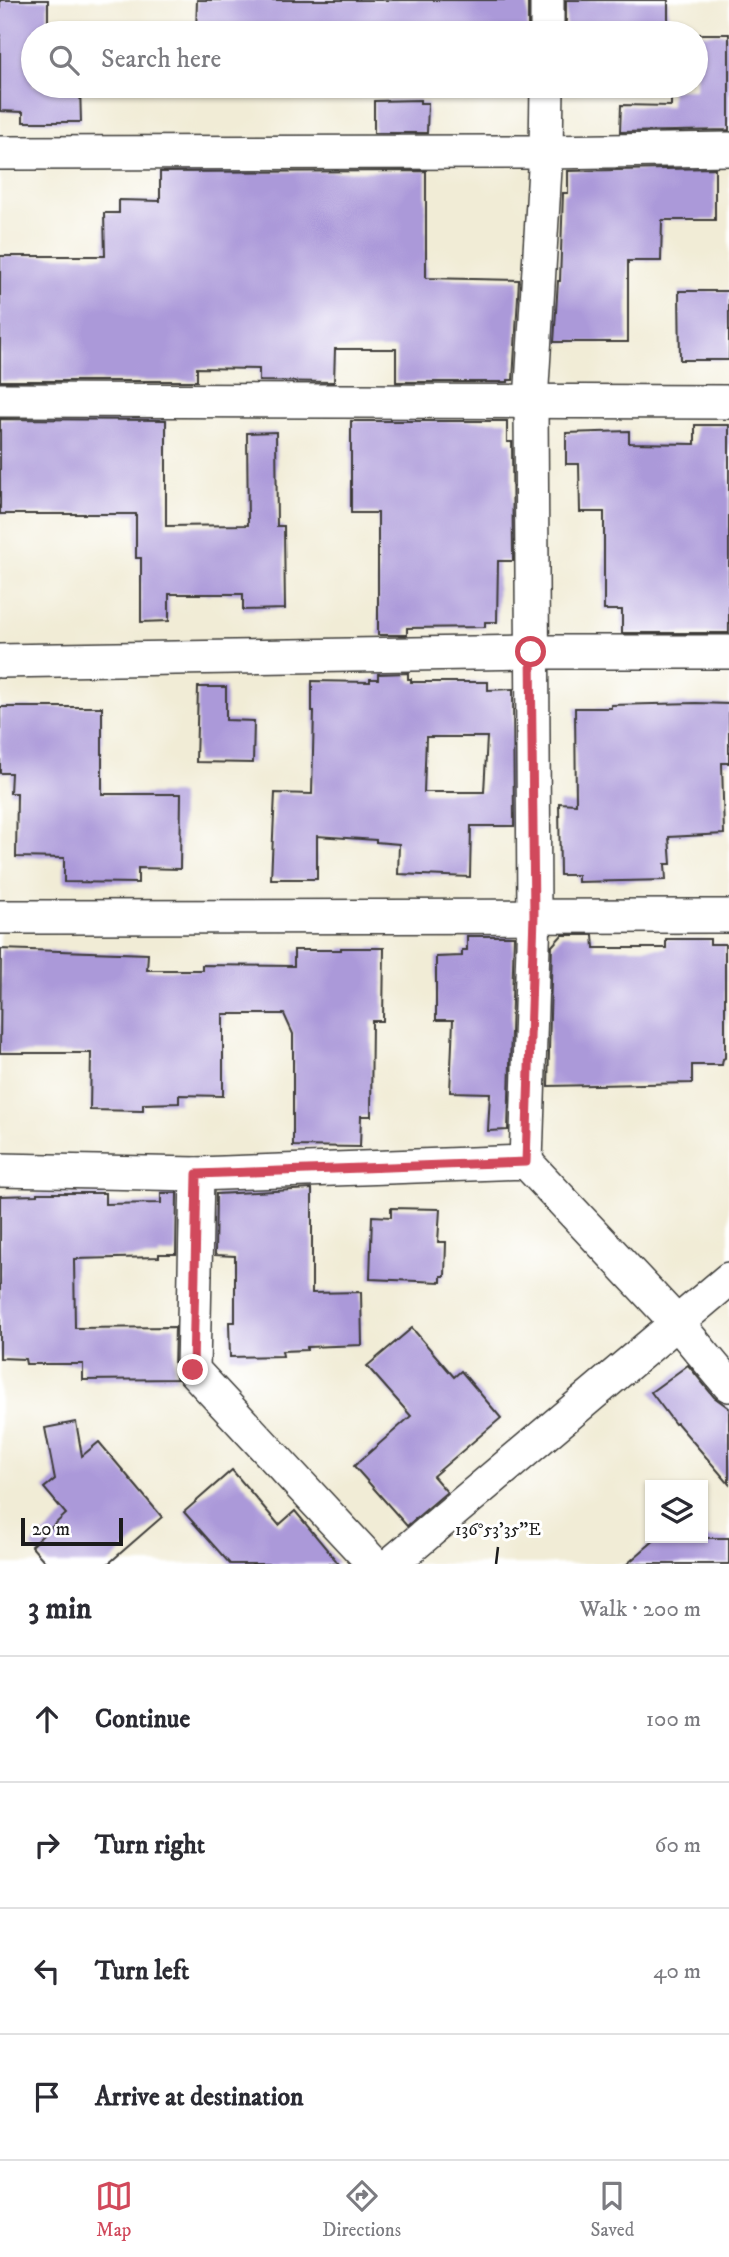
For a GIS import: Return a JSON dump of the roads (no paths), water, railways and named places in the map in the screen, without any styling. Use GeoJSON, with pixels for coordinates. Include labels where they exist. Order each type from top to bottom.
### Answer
{"type":"FeatureCollection","features":[{"type":"Feature","properties":{"kind":"street"},"geometry":{"type":"LineString","coordinates":[[547,0],[547,21]]}},
{"type":"Feature","properties":{"kind":"street"},"geometry":{"type":"LineString","coordinates":[[547,98],[547,152],[531,402],[534,915],[526,1162],[678,1324],[729,1385]]}},
{"type":"Feature","properties":{"kind":"street"},"geometry":{"type":"LineString","coordinates":[[0,153],[729,149]]}},
{"type":"Feature","properties":{"kind":"street"},"geometry":{"type":"LineString","coordinates":[[0,400],[729,402]]}},
{"type":"Feature","properties":{"kind":"street"},"geometry":{"type":"LineString","coordinates":[[0,661],[531,652],[729,652]]}},
{"type":"Feature","properties":{"kind":"street"},"geometry":{"type":"LineString","coordinates":[[0,917],[729,916]]}},
{"type":"Feature","properties":{"kind":"street"},"geometry":{"type":"LineString","coordinates":[[0,1170],[197,1174],[526,1162]]}},
{"type":"Feature","properties":{"kind":"street"},"geometry":{"type":"LineString","coordinates":[[197,1174],[193,1370],[374,1564]]}},
{"type":"Feature","properties":{"kind":"street"},"geometry":{"type":"LineString","coordinates":[[391,1564],[729,1279]]}}]}
